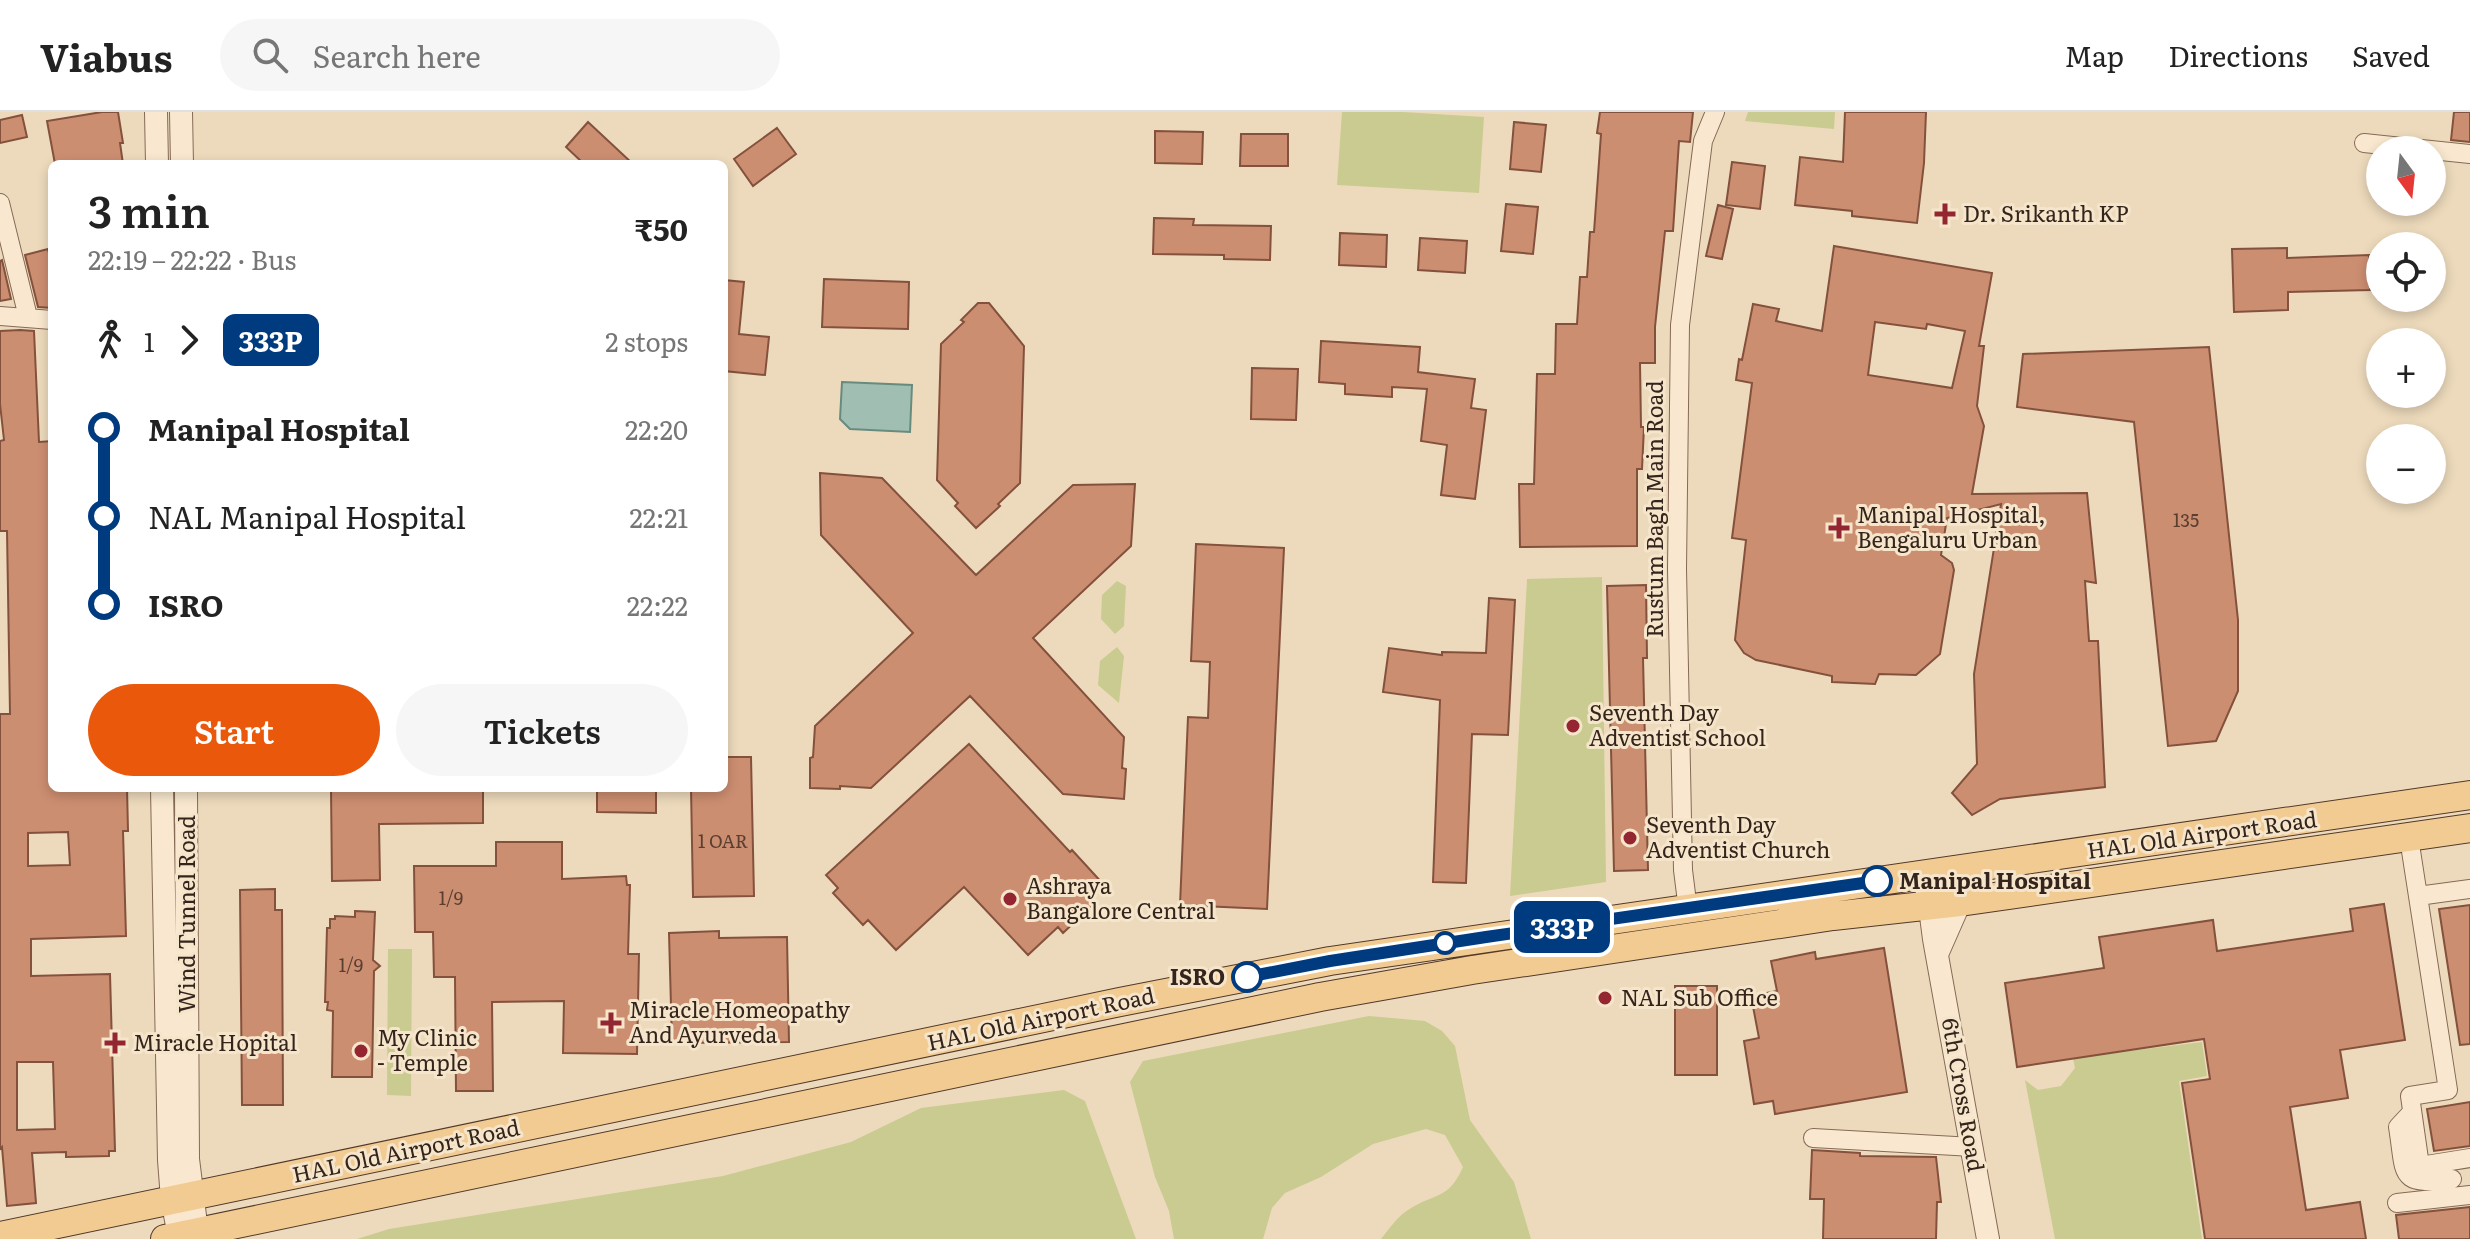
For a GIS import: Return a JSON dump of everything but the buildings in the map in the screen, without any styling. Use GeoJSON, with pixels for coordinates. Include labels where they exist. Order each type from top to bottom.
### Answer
{"type":"FeatureCollection","features":[{"type":"Feature","properties":{"kind":"main road","name":"HAL Old Airport Road"},"geometry":{"type":"LineString","coordinates":[[0,1236],[1330,961],[2470,795]]}},
{"type":"Feature","properties":{"kind":"main road","name":"HAL Old Airport Road"},"geometry":{"type":"LineString","coordinates":[[180,1236],[1320,997],[1472,970],[1819,918],[1960,902],[2470,828]]}},
{"type":"Feature","properties":{"kind":"street"},"geometry":{"type":"LineString","coordinates":[[156,112],[157,160]]}},
{"type":"Feature","properties":{"kind":"street"},"geometry":{"type":"LineString","coordinates":[[181,112],[182,160]]}},
{"type":"Feature","properties":{"kind":"street","name":"Rustum Bagh Main Road"},"geometry":{"type":"LineString","coordinates":[[1688,910],[1683,870],[1677,569],[1680,325],[1703,141],[1715,112]]}},
{"type":"Feature","properties":{"kind":"street"},"geometry":{"type":"LineString","coordinates":[[2364,143],[2470,154]]}},
{"type":"Feature","properties":{"kind":"street"},"geometry":{"type":"LineString","coordinates":[[0,203],[28,317]]}},
{"type":"Feature","properties":{"kind":"street"},"geometry":{"type":"LineString","coordinates":[[0,316],[48,320]]}},
{"type":"Feature","properties":{"kind":"street","name":"Wind Tunnel Road"},"geometry":{"type":"LineString","coordinates":[[162,792],[182,1197]]}},
{"type":"Feature","properties":{"kind":"street","name":"Wind Tunnel Road"},"geometry":{"type":"LineString","coordinates":[[182,1197],[188,1159],[186,792]]}},
{"type":"Feature","properties":{"kind":"street"},"geometry":{"type":"LineString","coordinates":[[2409,838],[2448,1090],[2410,1096],[2420,1166],[2470,1158]]}},
{"type":"Feature","properties":{"kind":"street","name":"6th Cross Road"},"geometry":{"type":"LineString","coordinates":[[1921,876],[1931,906],[1934,939],[1988,1239]]}},
{"type":"Feature","properties":{"kind":"street"},"geometry":{"type":"LineString","coordinates":[[2418,896],[2470,889]]}},
{"type":"Feature","properties":{"kind":"street"},"geometry":{"type":"LineString","coordinates":[[1938,952],[1960,902]]}},
{"type":"Feature","properties":{"kind":"street"},"geometry":{"type":"LineString","coordinates":[[2412,1112],[2398,1127],[2407,1174],[2416,1182],[2423,1183],[2452,1179]]}},
{"type":"Feature","properties":{"kind":"street"},"geometry":{"type":"LineString","coordinates":[[1813,1138],[1973,1147]]}},
{"type":"Feature","properties":{"kind":"street"},"geometry":{"type":"LineString","coordinates":[[2397,1203],[2470,1195]]}},
{"type":"Feature","properties":{"kind":"street"},"geometry":{"type":"LineString","coordinates":[[180,1236],[182,1197]]}},
{"type":"Feature","properties":{"kind":"green space"},"geometry":{"type":"Polygon","coordinates":[[[1342,112],[1484,117],[1479,193],[1337,185],[1342,112]]]}},
{"type":"Feature","properties":{"kind":"green space"},"geometry":{"type":"Polygon","coordinates":[[[1748,112],[1835,112],[1834,129],[1745,121],[1748,112]]]}},
{"type":"Feature","properties":{"kind":"green space"},"geometry":{"type":"Polygon","coordinates":[[[1602,577],[1606,882],[1510,896],[1527,579],[1602,577]]]}},
{"type":"Feature","properties":{"kind":"green space"},"geometry":{"type":"Polygon","coordinates":[[[1117,581],[1126,586],[1124,626],[1115,634],[1101,619],[1102,595],[1117,581]]]}},
{"type":"Feature","properties":{"kind":"green space"},"geometry":{"type":"Polygon","coordinates":[[[1117,647],[1124,656],[1119,703],[1098,685],[1100,661],[1117,647]]]}},
{"type":"Feature","properties":{"kind":"green space"},"geometry":{"type":"Polygon","coordinates":[[[388,949],[412,949],[411,1096],[387,1095],[388,949]]]}},
{"type":"Feature","properties":{"kind":"green space"},"geometry":{"type":"Polygon","coordinates":[[[1369,1016],[1425,1021],[1442,1031],[1455,1046],[1470,1120],[1514,1182],[1531,1239],[1381,1239],[1404,1213],[1452,1186],[1463,1167],[1445,1135],[1426,1129],[1373,1144],[1321,1177],[1285,1193],[1272,1208],[1263,1239],[1174,1239],[1169,1211],[1155,1177],[1130,1082],[1143,1061],[1369,1016]]]}},
{"type":"Feature","properties":{"kind":"green space"},"geometry":{"type":"Polygon","coordinates":[[[2202,1042],[2207,1076],[2179,1081],[2202,1239],[2055,1239],[2025,1080],[2038,1090],[2061,1086],[2075,1068],[2073,1058],[2202,1042]]]}},
{"type":"Feature","properties":{"kind":"green space"},"geometry":{"type":"Polygon","coordinates":[[[1064,1090],[1085,1101],[1136,1239],[357,1239],[389,1229],[723,1176],[851,1142],[921,1108],[1064,1090]]]}},
{"type":"Feature","properties":{"kind":"shaded area"},"geometry":{"type":"Polygon","coordinates":[[[842,382],[912,385],[910,432],[850,429],[840,419],[842,382]]]}},
{"type":"Feature","properties":{"kind":"bus line","name":"333P"},"geometry":{"type":"LineString","coordinates":[[1247,977],[1486,937],[1877,881]]}},
{"type":"Feature","properties":{"kind":"place","name":"Dr. Srikanth KP"},"geometry":{"type":"Point","coordinates":[1945,214]}},
{"type":"Feature","properties":{"kind":"place","name":"Manipal Hospital, Bengaluru Urban"},"geometry":{"type":"Point","coordinates":[1839,528]}},
{"type":"Feature","properties":{"kind":"place","name":"Seventh Day Adventist School"},"geometry":{"type":"Point","coordinates":[1573,726]}},
{"type":"Feature","properties":{"kind":"place","name":"Seventh Day Adventist Church"},"geometry":{"type":"Point","coordinates":[1630,838]}},
{"type":"Feature","properties":{"kind":"place","name":"Manipal Hospital"},"geometry":{"type":"Point","coordinates":[1877,881]}},
{"type":"Feature","properties":{"kind":"place","name":"Ashraya Bangalore Central"},"geometry":{"type":"Point","coordinates":[1010,899]}},
{"type":"Feature","properties":{"kind":"place","name":"ISRO"},"geometry":{"type":"Point","coordinates":[1247,977]}},
{"type":"Feature","properties":{"kind":"place","name":"NAL Sub Office"},"geometry":{"type":"Point","coordinates":[1605,998]}},
{"type":"Feature","properties":{"kind":"place","name":"Miracle Homeopathy And Ayurveda"},"geometry":{"type":"Point","coordinates":[611,1023]}},
{"type":"Feature","properties":{"kind":"place","name":"Miracle Hopital"},"geometry":{"type":"Point","coordinates":[115,1043]}},
{"type":"Feature","properties":{"kind":"place","name":"My Clinic - Temple"},"geometry":{"type":"Point","coordinates":[361,1051]}}]}
